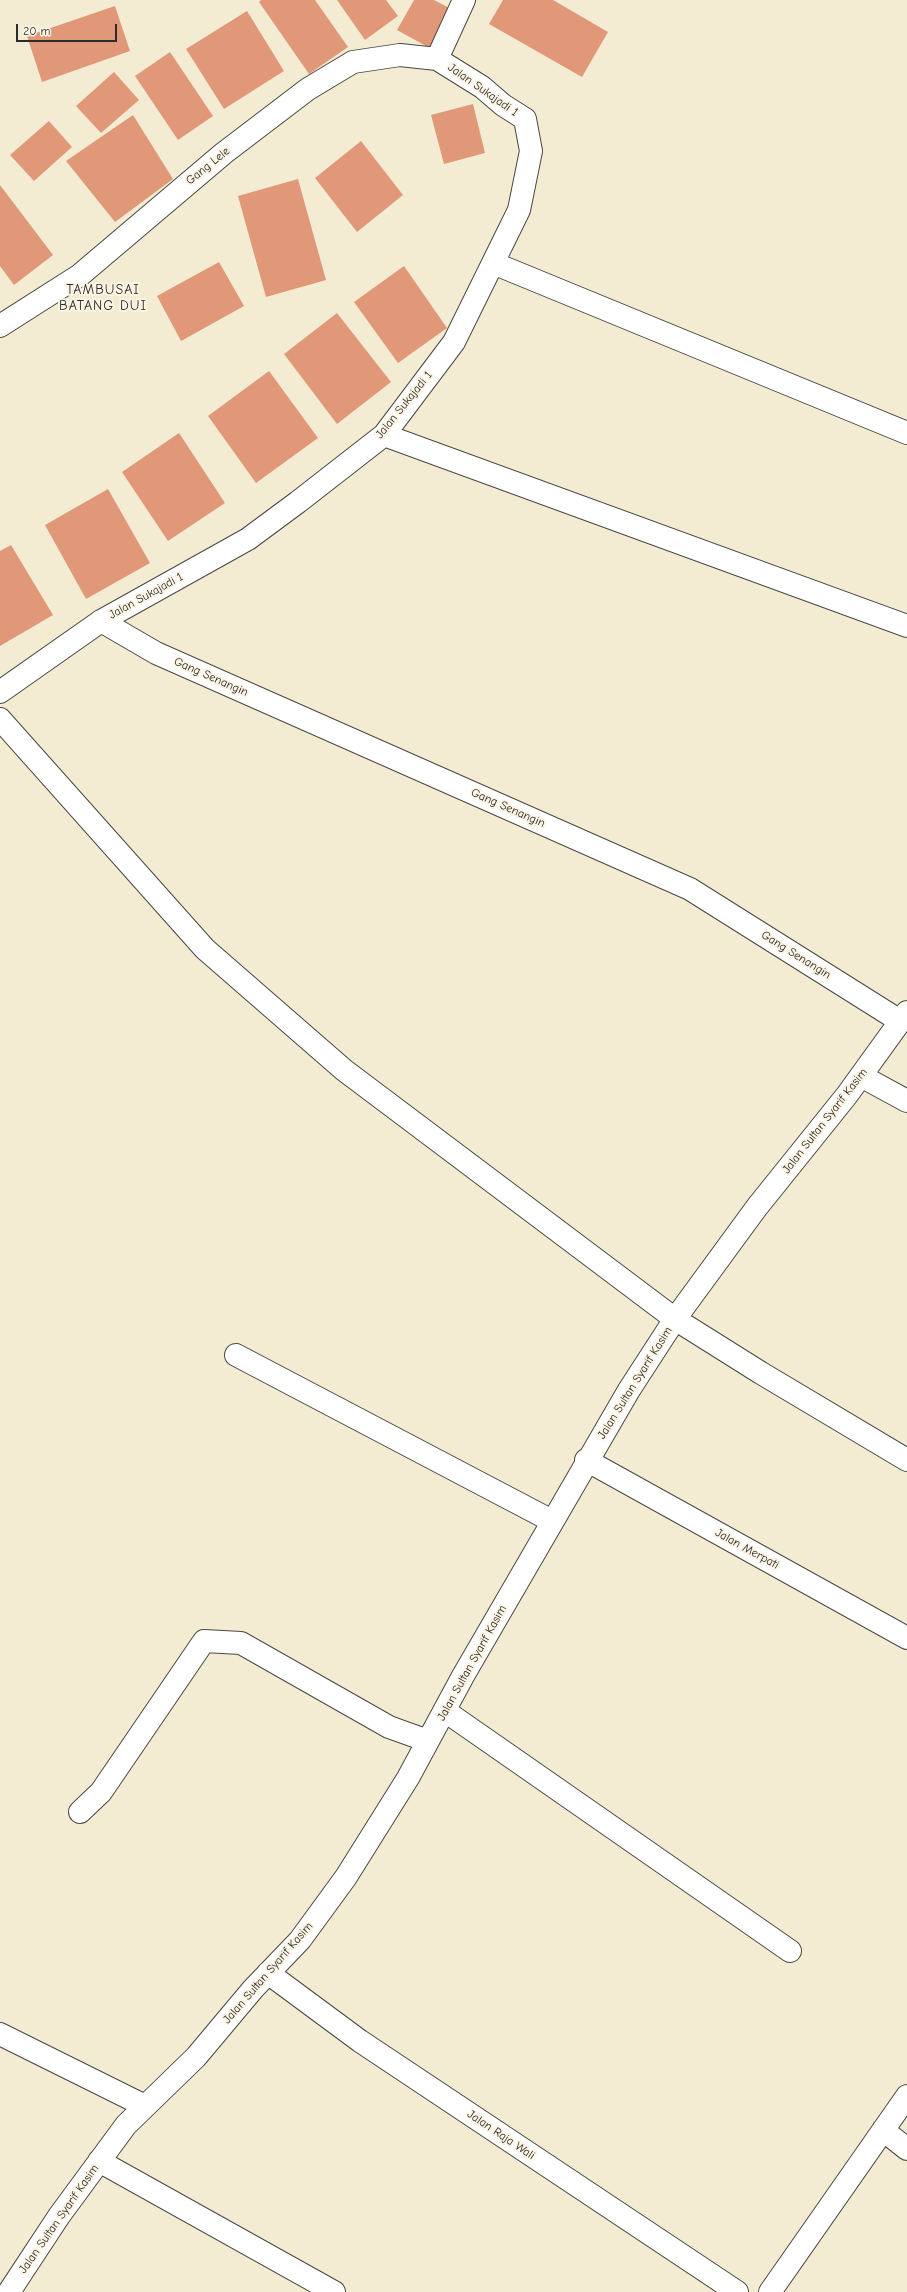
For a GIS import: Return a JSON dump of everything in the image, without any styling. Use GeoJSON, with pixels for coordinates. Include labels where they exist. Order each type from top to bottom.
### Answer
{"type":"FeatureCollection","features":[{"type":"Feature","properties":{"kind":"street"},"geometry":{"type":"LineString","coordinates":[[438,59],[464,0]]}},
{"type":"Feature","properties":{"kind":"street","name":"Gang Lele"},"geometry":{"type":"LineString","coordinates":[[0,326],[80,275],[219,157],[308,89],[353,62],[400,55],[438,59]]}},
{"type":"Feature","properties":{"kind":"street","name":"Jalan Sukajadi 1"},"geometry":{"type":"LineString","coordinates":[[0,692],[101,621],[248,539],[298,502],[384,435],[454,342],[519,210],[531,151],[525,119],[503,105],[482,87],[438,59]]}},
{"type":"Feature","properties":{"kind":"street"},"geometry":{"type":"LineString","coordinates":[[493,262],[907,433]]}},
{"type":"Feature","properties":{"kind":"street"},"geometry":{"type":"LineString","coordinates":[[384,435],[907,626]]}},
{"type":"Feature","properties":{"kind":"street","name":"Gang Senangin"},"geometry":{"type":"LineString","coordinates":[[101,621],[156,653],[690,889],[904,1017]]}},
{"type":"Feature","properties":{"kind":"street"},"geometry":{"type":"LineString","coordinates":[[0,719],[205,949],[344,1070],[675,1319],[761,1373],[907,1460]]}},
{"type":"Feature","properties":{"kind":"street","name":"Jalan Sultan Syarif Kasim"},"geometry":{"type":"LineString","coordinates":[[9,2292],[59,2216],[126,2125],[196,2057],[268,1973],[300,1940],[346,1877],[408,1778],[586,1460],[675,1319],[757,1207],[861,1076],[904,1017]]}},
{"type":"Feature","properties":{"kind":"street"},"geometry":{"type":"LineString","coordinates":[[861,1076],[907,1101]]}},
{"type":"Feature","properties":{"kind":"street"},"geometry":{"type":"LineString","coordinates":[[236,1355],[552,1521]]}},
{"type":"Feature","properties":{"kind":"street","name":"Jalan Merpati"},"geometry":{"type":"LineString","coordinates":[[586,1460],[907,1638]]}},
{"type":"Feature","properties":{"kind":"street"},"geometry":{"type":"LineString","coordinates":[[80,1812],[101,1792],[204,1641],[240,1642],[389,1727],[428,1741]]}},
{"type":"Feature","properties":{"kind":"street"},"geometry":{"type":"LineString","coordinates":[[445,1710],[790,1952]]}},
{"type":"Feature","properties":{"kind":"street","name":"Jalan Raja Wali"},"geometry":{"type":"LineString","coordinates":[[268,1973],[360,2041],[737,2292]]}},
{"type":"Feature","properties":{"kind":"street"},"geometry":{"type":"LineString","coordinates":[[0,2034],[145,2106]]}},
{"type":"Feature","properties":{"kind":"street"},"geometry":{"type":"LineString","coordinates":[[770,2292],[907,2096]]}},
{"type":"Feature","properties":{"kind":"street"},"geometry":{"type":"LineString","coordinates":[[883,2130],[907,2149]]}},
{"type":"Feature","properties":{"kind":"street"},"geometry":{"type":"LineString","coordinates":[[99,2161],[334,2292]]}},
{"type":"Feature","properties":{"kind":"building"},"geometry":{"type":"Polygon","coordinates":[[[261,0],[315,0],[348,47],[309,74],[259,2],[261,0]]]}},
{"type":"Feature","properties":{"kind":"building"},"geometry":{"type":"Polygon","coordinates":[[[337,0],[386,0],[398,16],[365,40],[337,0]]]}},
{"type":"Feature","properties":{"kind":"building"},"geometry":{"type":"Polygon","coordinates":[[[414,0],[434,0],[455,11],[435,51],[397,30],[414,0]]]}},
{"type":"Feature","properties":{"kind":"building"},"geometry":{"type":"Polygon","coordinates":[[[503,0],[553,0],[608,32],[582,77],[489,24],[503,0]]]}},
{"type":"Feature","properties":{"kind":"building"},"geometry":{"type":"Polygon","coordinates":[[[115,6],[130,51],[42,82],[27,36],[115,6]]]}},
{"type":"Feature","properties":{"kind":"building"},"geometry":{"type":"Polygon","coordinates":[[[247,11],[284,71],[224,109],[186,49],[247,11]]]}},
{"type":"Feature","properties":{"kind":"building"},"geometry":{"type":"Polygon","coordinates":[[[170,52],[213,116],[178,140],[135,76],[170,52]]]}},
{"type":"Feature","properties":{"kind":"building"},"geometry":{"type":"Polygon","coordinates":[[[114,72],[139,100],[101,133],[76,106],[114,72]]]}},
{"type":"Feature","properties":{"kind":"building"},"geometry":{"type":"Polygon","coordinates":[[[473,104],[485,153],[444,164],[431,115],[473,104]]]}},
{"type":"Feature","properties":{"kind":"building"},"geometry":{"type":"Polygon","coordinates":[[[133,115],[173,179],[115,222],[66,161],[133,115]]]}},
{"type":"Feature","properties":{"kind":"building"},"geometry":{"type":"Polygon","coordinates":[[[49,121],[72,147],[34,181],[10,155],[49,121]]]}},
{"type":"Feature","properties":{"kind":"building"},"geometry":{"type":"Polygon","coordinates":[[[361,141],[403,195],[357,232],[315,178],[361,141]]]}},
{"type":"Feature","properties":{"kind":"building"},"geometry":{"type":"Polygon","coordinates":[[[298,179],[326,280],[266,297],[238,196],[298,179]]]}},
{"type":"Feature","properties":{"kind":"building"},"geometry":{"type":"Polygon","coordinates":[[[0,185],[53,255],[14,285],[0,266],[0,185]]]}},
{"type":"Feature","properties":{"kind":"building"},"geometry":{"type":"Polygon","coordinates":[[[219,262],[244,306],[181,341],[157,296],[219,262]]]}},
{"type":"Feature","properties":{"kind":"building"},"geometry":{"type":"Polygon","coordinates":[[[404,266],[447,328],[398,363],[354,302],[404,266]]]}},
{"type":"Feature","properties":{"kind":"building"},"geometry":{"type":"Polygon","coordinates":[[[337,313],[391,382],[337,424],[284,354],[337,313]]]}},
{"type":"Feature","properties":{"kind":"building"},"geometry":{"type":"Polygon","coordinates":[[[269,371],[318,438],[256,483],[208,416],[269,371]]]}},
{"type":"Feature","properties":{"kind":"building"},"geometry":{"type":"Polygon","coordinates":[[[179,433],[225,503],[168,541],[122,472],[179,433]]]}},
{"type":"Feature","properties":{"kind":"building"},"geometry":{"type":"Polygon","coordinates":[[[108,489],[150,563],[86,599],[45,525],[108,489]]]}},
{"type":"Feature","properties":{"kind":"building"},"geometry":{"type":"Polygon","coordinates":[[[11,545],[53,615],[0,646],[0,551],[11,545]]]}},
{"type":"Feature","properties":{"kind":"district","name":"TAMBUSAI BATANG DUI"},"geometry":{"type":"Point","coordinates":[103,298]}}]}
